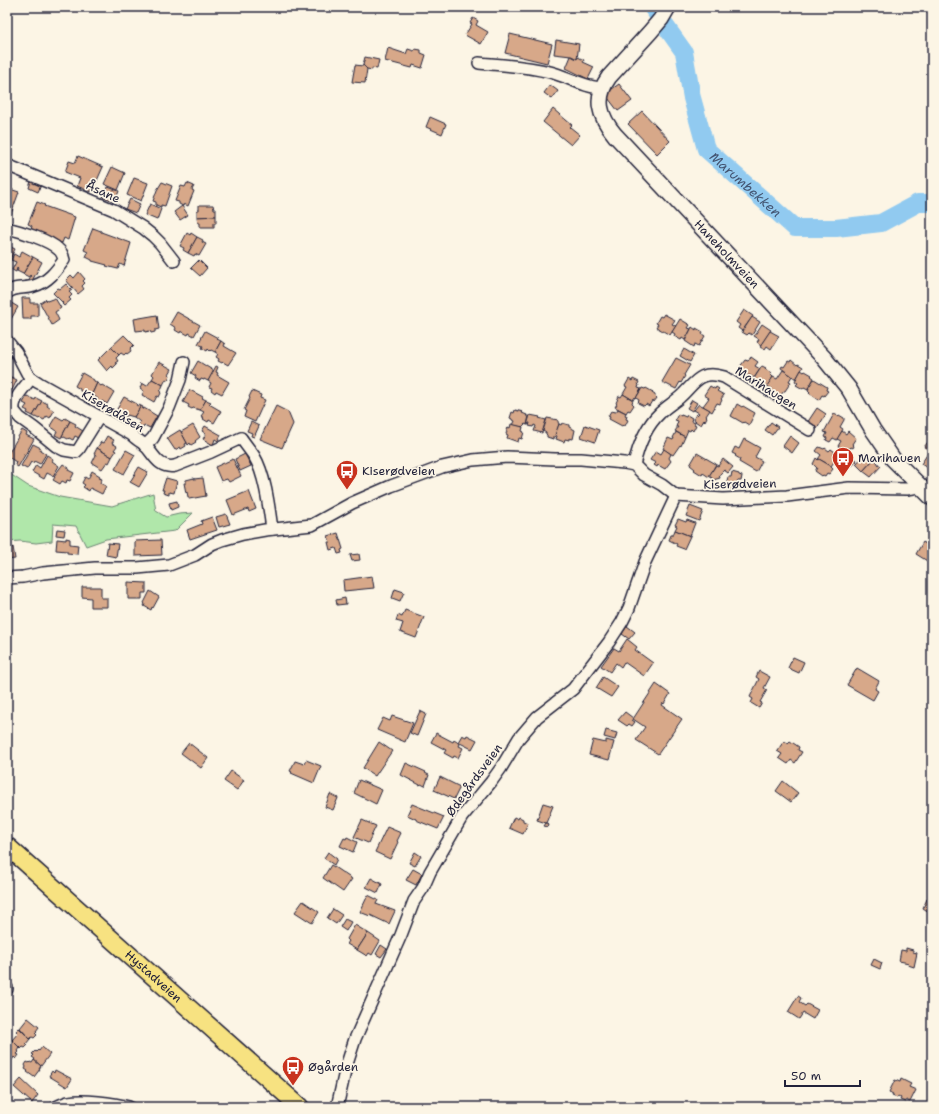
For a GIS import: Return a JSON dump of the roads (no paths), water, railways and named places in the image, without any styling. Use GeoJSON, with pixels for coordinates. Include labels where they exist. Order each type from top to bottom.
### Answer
{"type":"FeatureCollection","features":[{"type":"Feature","properties":{"kind":"main road"},"geometry":{"type":"LineString","coordinates":[[602,88],[609,77],[662,16]]}},
{"type":"Feature","properties":{"kind":"main road","name":"Haneholmveien"},"geometry":{"type":"LineString","coordinates":[[602,88],[600,100],[601,109],[603,118],[610,129],[824,358],[849,389],[893,459],[932,498]]}},
{"type":"Feature","properties":{"kind":"main road","name":"Hystadveien"},"geometry":{"type":"LineString","coordinates":[[7,846],[300,1107]]}},
{"type":"Feature","properties":{"kind":"street"},"geometry":{"type":"LineString","coordinates":[[479,62],[539,69],[560,74],[595,88],[602,88]]}},
{"type":"Feature","properties":{"kind":"street","name":"Åsane"},"geometry":{"type":"LineString","coordinates":[[7,165],[114,210],[153,236],[174,261]]}},
{"type":"Feature","properties":{"kind":"street"},"geometry":{"type":"LineString","coordinates":[[7,228],[49,243],[62,253],[64,260],[48,279],[33,286],[10,290],[7,293]]}},
{"type":"Feature","properties":{"kind":"street","name":"Kiserødåsen"},"geometry":{"type":"LineString","coordinates":[[7,341],[16,352],[31,378],[132,435],[146,446],[158,462],[162,464],[172,467],[183,464],[240,438],[255,457],[260,467],[272,529]]}},
{"type":"Feature","properties":{"kind":"street"},"geometry":{"type":"LineString","coordinates":[[146,446],[169,408],[180,380],[184,362]]}},
{"type":"Feature","properties":{"kind":"street","name":"Marihaugen"},"geometry":{"type":"LineString","coordinates":[[634,465],[643,437],[658,414],[677,400],[696,380],[711,374],[724,377],[810,430]]}},
{"type":"Feature","properties":{"kind":"street"},"geometry":{"type":"LineString","coordinates":[[31,378],[18,396],[14,404],[14,411],[16,415],[56,446],[64,450],[76,452],[99,417]]}},
{"type":"Feature","properties":{"kind":"street"},"geometry":{"type":"LineString","coordinates":[[7,578],[95,568],[169,565],[195,555],[212,544],[243,534],[272,529],[312,525],[352,503],[391,486],[442,467],[473,460],[507,457],[581,459],[634,465],[644,475],[662,485],[676,496]]}},
{"type":"Feature","properties":{"kind":"street","name":"Kiserødveien"},"geometry":{"type":"LineString","coordinates":[[676,496],[723,499],[787,496],[849,488],[907,490],[918,485]]}},
{"type":"Feature","properties":{"kind":"street","name":"Ødegårdsveien"},"geometry":{"type":"LineString","coordinates":[[337,1107],[346,1067],[355,1039],[401,935],[414,901],[423,888],[462,817],[494,778],[519,738],[537,717],[574,689],[610,642],[629,608],[645,562],[676,496]]}},
{"type":"Feature","properties":{"kind":"street"},"geometry":{"type":"LineString","coordinates":[[56,1107],[67,1102],[86,1101],[129,1107]]}},
{"type":"Feature","properties":{"kind":"waterway","name":"Marumbekken"},"geometry":{"type":"LineString","coordinates":[[652,7],[684,52],[692,98],[706,149],[795,228],[836,228],[881,223],[918,203],[932,203]]}},
{"type":"Feature","properties":{"kind":"place","name":"Marihauen"},"geometry":{"type":"Point","coordinates":[843,478]}},
{"type":"Feature","properties":{"kind":"place","name":"Kiserødveien"},"geometry":{"type":"Point","coordinates":[347,490]}},
{"type":"Feature","properties":{"kind":"place","name":"Øgården"},"geometry":{"type":"Point","coordinates":[293,1086]}}]}
